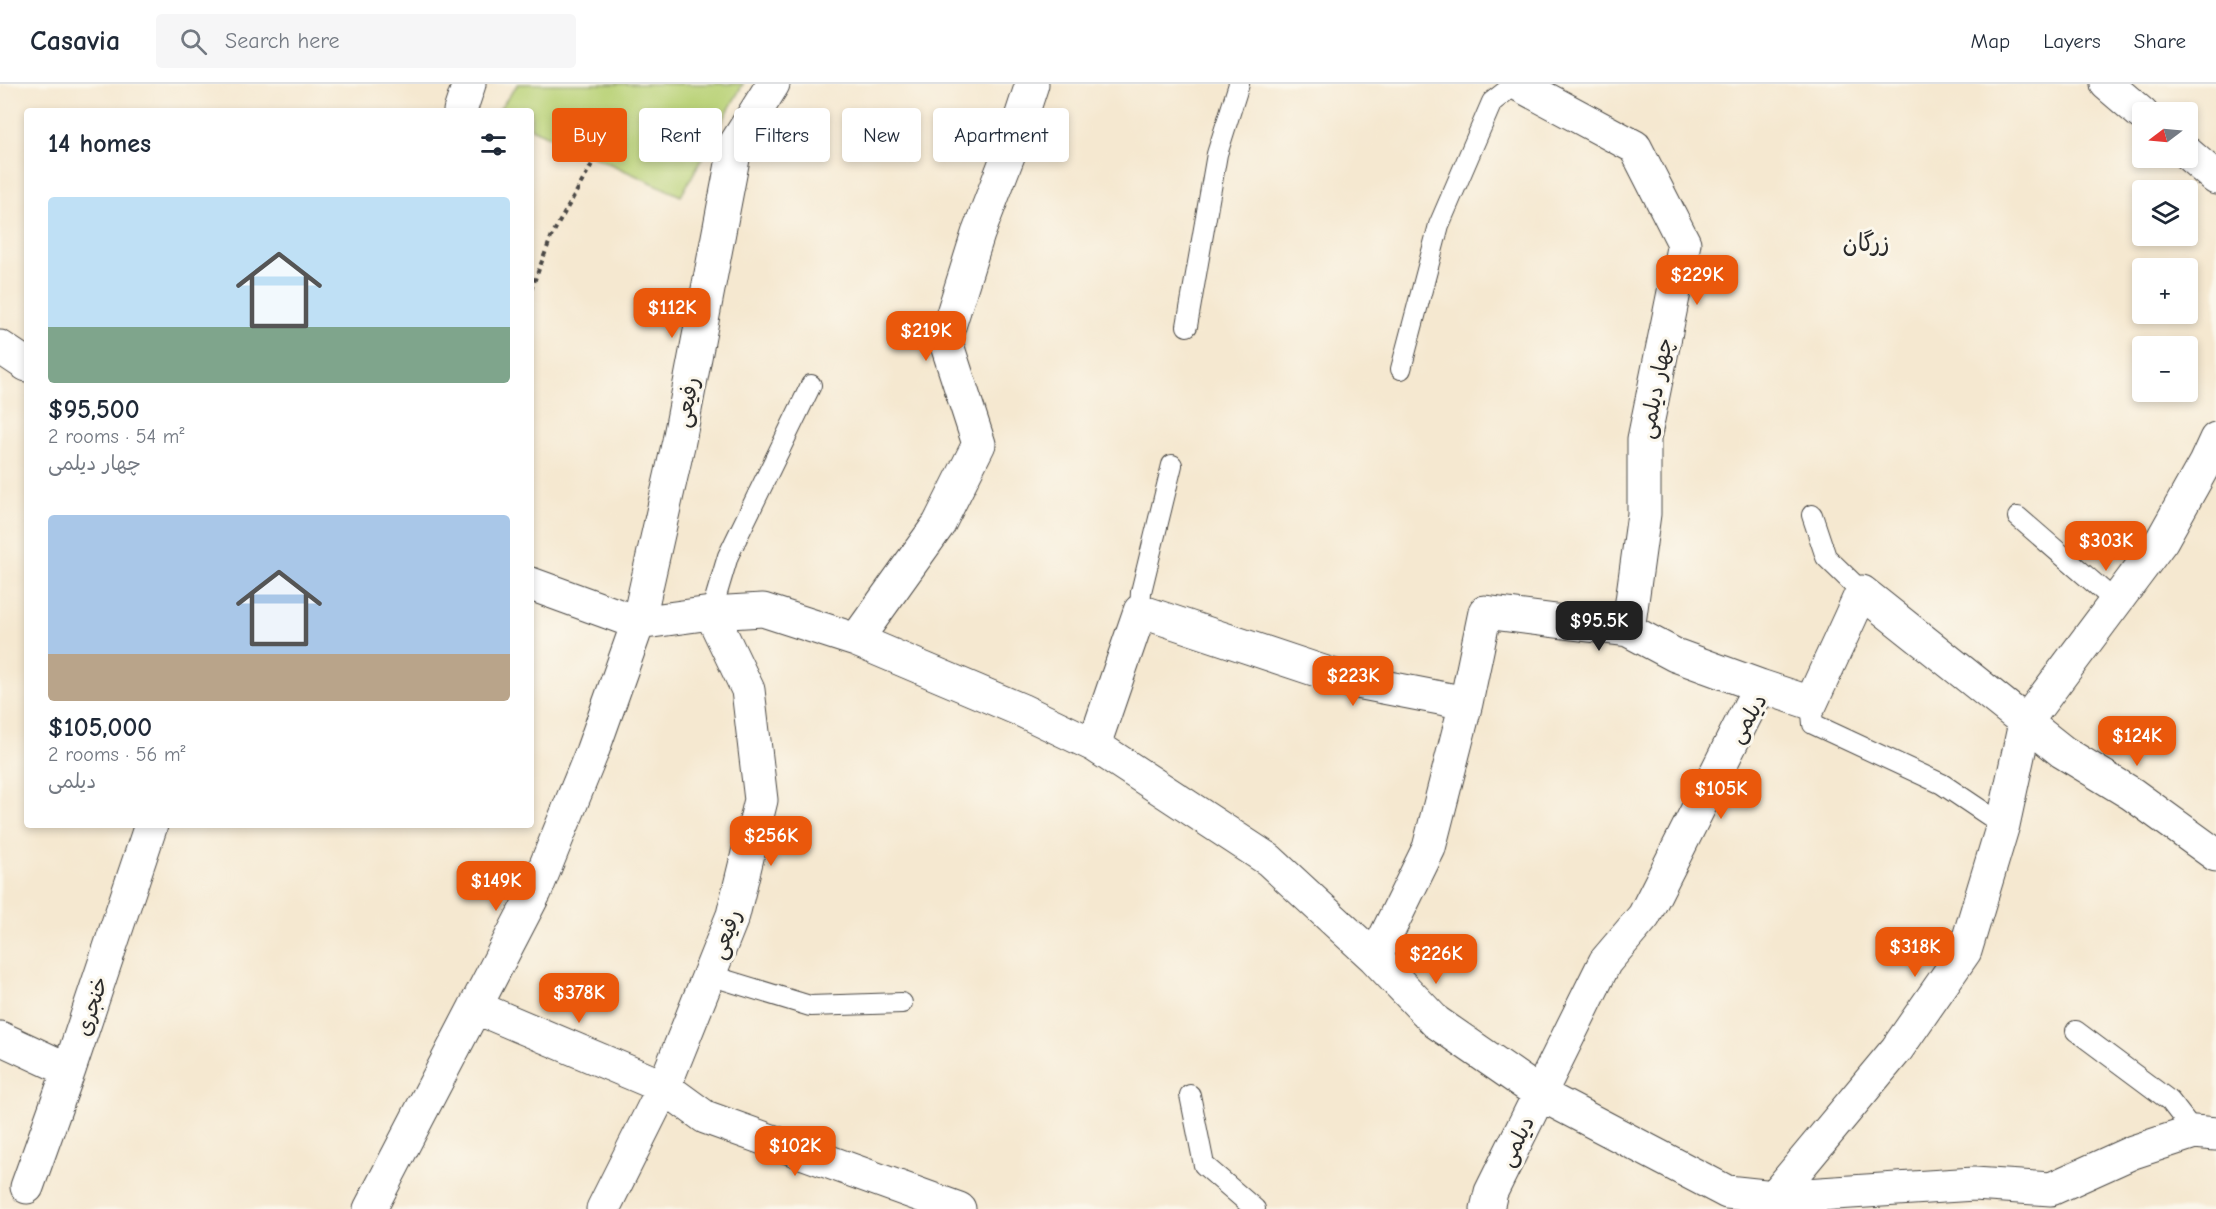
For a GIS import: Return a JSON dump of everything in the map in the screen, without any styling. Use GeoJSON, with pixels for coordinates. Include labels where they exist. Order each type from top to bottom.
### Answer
{"type":"FeatureCollection","features":[{"type":"Feature","properties":{"kind":"street"},"geometry":{"type":"LineString","coordinates":[[461,108],[469,84]]}},
{"type":"Feature","properties":{"kind":"street","name":"رفیعی"},"geometry":{"type":"LineString","coordinates":[[370,1209],[535,892],[592,752],[638,622],[679,441],[736,143],[773,84]]}},
{"type":"Feature","properties":{"kind":"street"},"geometry":{"type":"LineString","coordinates":[[856,640],[939,524],[979,444],[945,339],[978,234],[1032,84]]}},
{"type":"Feature","properties":{"kind":"street","name":"چهار دیلمی"},"geometry":{"type":"LineString","coordinates":[[1516,84],[1635,147],[1684,243],[1644,439],[1644,514],[1628,630]]}},
{"type":"Feature","properties":{"kind":"street"},"geometry":{"type":"LineString","coordinates":[[2107,84],[2132,105]]}},
{"type":"Feature","properties":{"kind":"street"},"geometry":{"type":"LineString","coordinates":[[2198,162],[2216,178]]}},
{"type":"Feature","properties":{"kind":"street"},"geometry":{"type":"LineString","coordinates":[[0,347],[24,363]]}},
{"type":"Feature","properties":{"kind":"street"},"geometry":{"type":"LineString","coordinates":[[1770,1203],[1897,1049],[1965,951],[2003,825],[2025,723],[2162,540],[2216,439]]}},
{"type":"Feature","properties":{"kind":"street"},"geometry":{"type":"LineString","coordinates":[[534,585],[638,622],[711,613],[764,610],[856,640],[1021,710],[1094,746],[1269,860],[1375,958],[1436,1022],[1540,1094],[1727,1192],[1770,1203],[1974,1184],[2044,1199],[2133,1152],[2205,1133]]}},
{"type":"Feature","properties":{"kind":"street"},"geometry":{"type":"LineString","coordinates":[[1811,703],[1863,592],[2063,752],[2132,794],[2216,855]]}},
{"type":"Feature","properties":{"kind":"street"},"geometry":{"type":"LineString","coordinates":[[1094,746],[1140,611],[1347,680],[1466,702]]}},
{"type":"Feature","properties":{"kind":"street"},"geometry":{"type":"LineString","coordinates":[[1375,958],[1429,848],[1466,702],[1485,612],[1628,630],[1675,655],[1760,686]]}},
{"type":"Feature","properties":{"kind":"street","name":"رفیعی"},"geometry":{"type":"LineString","coordinates":[[603,1209],[664,1087],[733,915],[761,800],[748,690],[711,613]]}},
{"type":"Feature","properties":{"kind":"street","name":"دیلمی"},"geometry":{"type":"LineString","coordinates":[[1487,1209],[1491,1192],[1605,962],[1644,916],[1760,686],[1811,703]]}},
{"type":"Feature","properties":{"kind":"street","name":"خنجری"},"geometry":{"type":"LineString","coordinates":[[27,1187],[69,1070],[150,828]]}},
{"type":"Feature","properties":{"kind":"street"},"geometry":{"type":"LineString","coordinates":[[475,1007],[664,1087],[705,1117],[958,1209]]}},
{"type":"Feature","properties":{"kind":"street"},"geometry":{"type":"LineString","coordinates":[[0,1038],[69,1070]]}},
{"type":"Feature","properties":{"kind":"lane"},"geometry":{"type":"LineString","coordinates":[[1187,326],[1217,154],[1239,84]]}},
{"type":"Feature","properties":{"kind":"lane"},"geometry":{"type":"LineString","coordinates":[[1401,369],[1439,225],[1492,102],[1516,84]]}},
{"type":"Feature","properties":{"kind":"lane"},"geometry":{"type":"LineString","coordinates":[[711,613],[728,556],[811,385]]}},
{"type":"Feature","properties":{"kind":"lane"},"geometry":{"type":"LineString","coordinates":[[1140,611],[1141,592],[1172,465]]}},
{"type":"Feature","properties":{"kind":"lane"},"geometry":{"type":"LineString","coordinates":[[1812,515],[1826,557],[1863,592]]}},
{"type":"Feature","properties":{"kind":"lane"},"geometry":{"type":"LineString","coordinates":[[2018,517],[2116,602]]}},
{"type":"Feature","properties":{"kind":"lane"},"geometry":{"type":"LineString","coordinates":[[1811,703],[1813,724],[1942,784],[2003,825]]}},
{"type":"Feature","properties":{"kind":"lane"},"geometry":{"type":"LineString","coordinates":[[709,975],[810,1006],[902,1003]]}},
{"type":"Feature","properties":{"kind":"lane"},"geometry":{"type":"LineString","coordinates":[[2076,1030],[2170,1101],[2205,1133]]}},
{"type":"Feature","properties":{"kind":"lane"},"geometry":{"type":"LineString","coordinates":[[1190,1095],[1204,1165],[1255,1209]]}},
{"type":"Feature","properties":{"kind":"path"},"geometry":{"type":"LineString","coordinates":[[534,282],[552,235],[593,162]]}},
{"type":"Feature","properties":{"kind":"green space"},"geometry":{"type":"Polygon","coordinates":[[[518,84],[743,84],[722,122],[722,108],[639,108],[639,162],[700,162],[681,196],[606,162],[627,162],[627,108],[552,108],[552,138],[534,129],[534,108],[500,108],[518,84]]]}},
{"type":"Feature","properties":{"kind":"district","name":"زرگان"},"geometry":{"type":"Point","coordinates":[1866,243]}}]}
